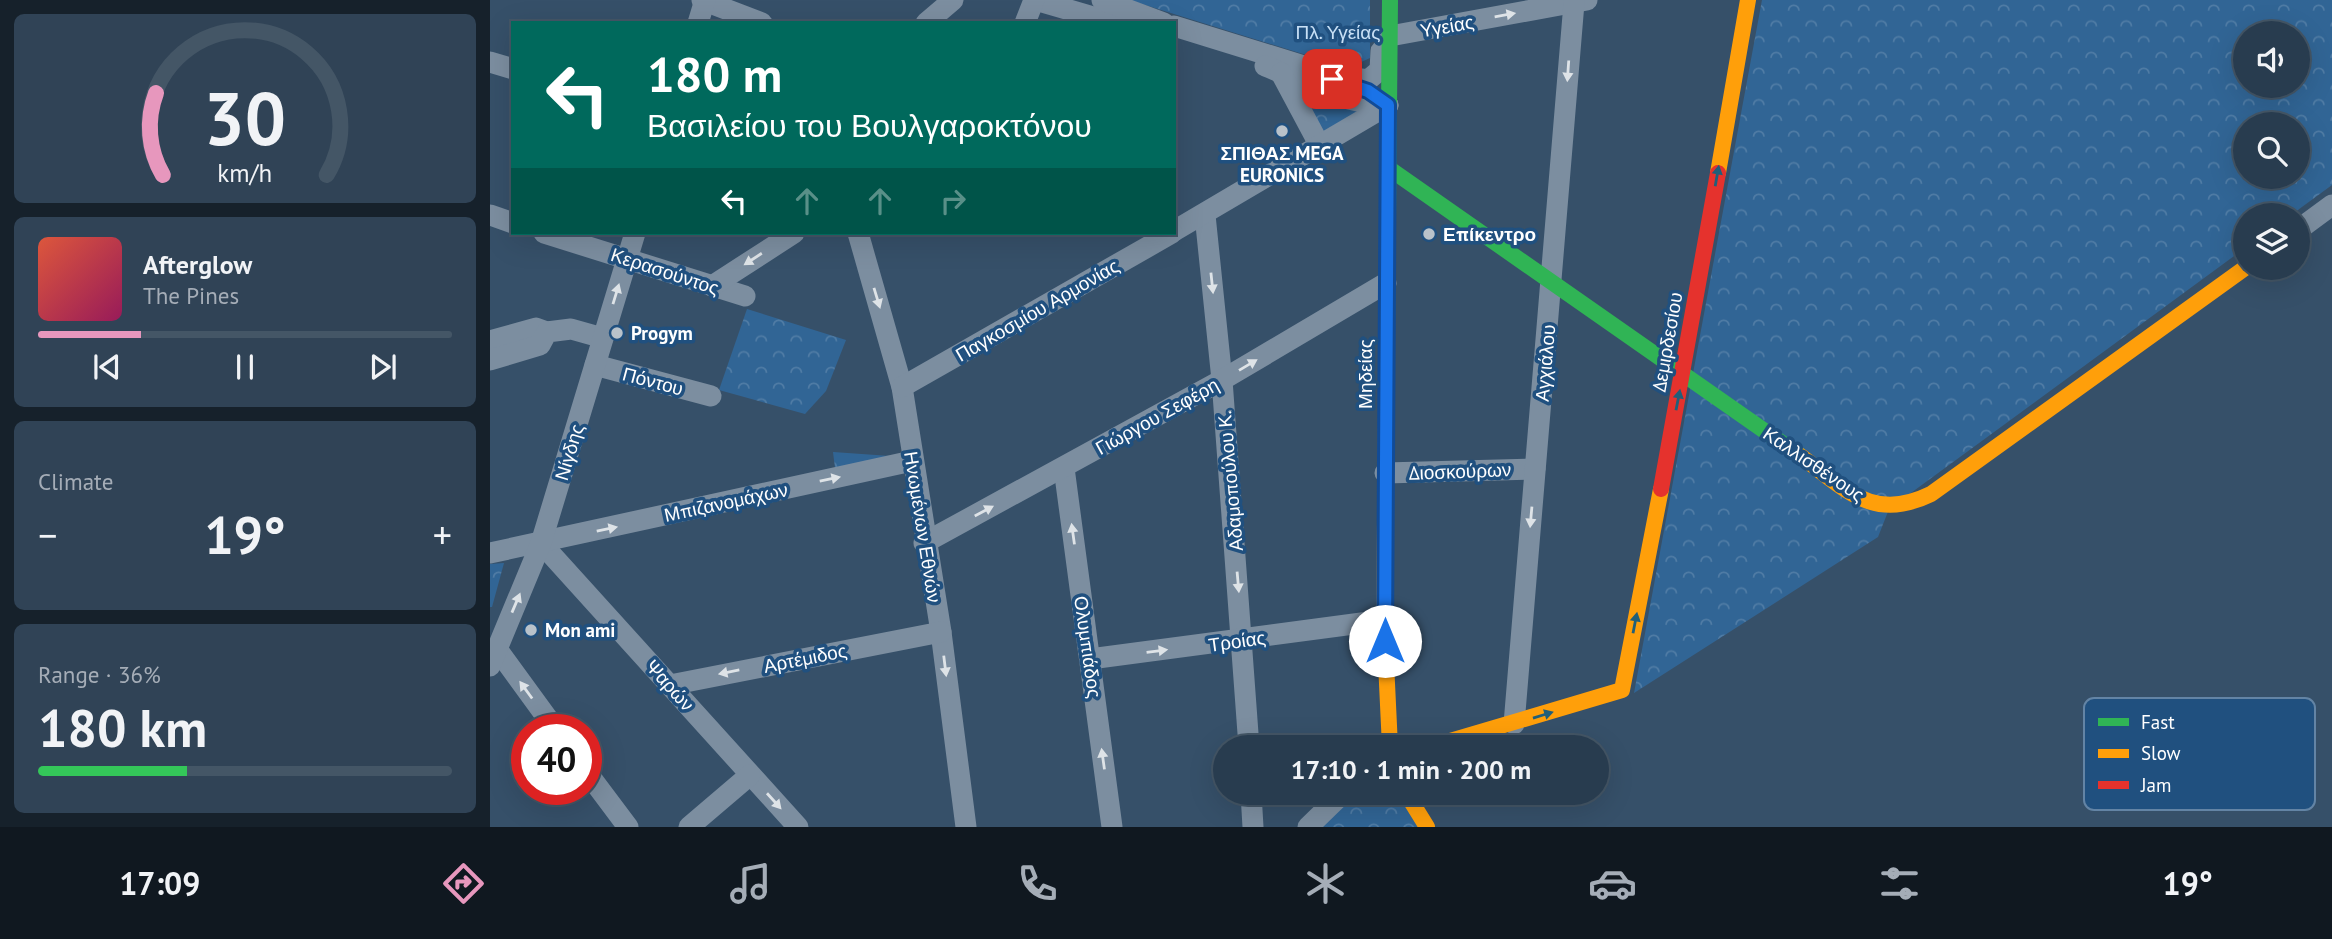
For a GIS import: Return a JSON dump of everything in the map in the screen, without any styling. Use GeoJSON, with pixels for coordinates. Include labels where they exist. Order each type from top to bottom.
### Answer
{"type":"FeatureCollection","features":[{"type":"Feature","properties":{"kind":"street"},"geometry":{"type":"LineString","coordinates":[[699,21],[704,0],[757,21]]}},
{"type":"Feature","properties":{"kind":"street"},"geometry":{"type":"LineString","coordinates":[[928,21],[953,0]]}},
{"type":"Feature","properties":{"kind":"street"},"geometry":{"type":"LineString","coordinates":[[1026,21],[1035,0],[1107,21]]}},
{"type":"Feature","properties":{"kind":"street"},"geometry":{"type":"LineString","coordinates":[[1102,0],[1159,21]]}},
{"type":"Feature","properties":{"kind":"street"},"geometry":{"type":"LineString","coordinates":[[1176,27],[1333,75],[1368,80],[1380,70],[1381,0]]}},
{"type":"Feature","properties":{"kind":"street","name":"Μηδείας"},"geometry":{"type":"LineString","coordinates":[[1389,735],[1384,620],[1390,0]]}},
{"type":"Feature","properties":{"kind":"street","name":"Δεμιρδεσίου"},"geometry":{"type":"LineString","coordinates":[[1514,724],[1622,690],[1683,372],[1748,0]]}},
{"type":"Feature","properties":{"kind":"street","name":"Υγείας"},"geometry":{"type":"LineString","coordinates":[[1390,36],[1580,1]]}},
{"type":"Feature","properties":{"kind":"street","name":"Αγχιάλου"},"geometry":{"type":"LineString","coordinates":[[1514,724],[1535,469],[1580,1]]}},
{"type":"Feature","properties":{"kind":"street"},"geometry":{"type":"LineString","coordinates":[[1176,41],[1280,71],[1305,70],[1368,91],[1388,105]]}},
{"type":"Feature","properties":{"kind":"street"},"geometry":{"type":"LineString","coordinates":[[490,62],[511,68]]}},
{"type":"Feature","properties":{"kind":"street"},"geometry":{"type":"LineString","coordinates":[[1280,71],[1320,146]]}},
{"type":"Feature","properties":{"kind":"street","name":"Παγκοσμίου Αρμονίας"},"geometry":{"type":"LineString","coordinates":[[1176,228],[1205,215],[1388,105]]}},
{"type":"Feature","properties":{"kind":"street","name":"Καλλισθένους"},"geometry":{"type":"LineString","coordinates":[[1387,167],[1683,372],[1858,498],[1889,509],[1906,507],[1942,486],[2233,277]]}},
{"type":"Feature","properties":{"kind":"street"},"geometry":{"type":"LineString","coordinates":[[2310,221],[2332,205]]}},
{"type":"Feature","properties":{"kind":"street"},"geometry":{"type":"LineString","coordinates":[[490,215],[511,222]]}},
{"type":"Feature","properties":{"kind":"street","name":"Αδαμοπούλου Κ."},"geometry":{"type":"LineString","coordinates":[[1205,215],[1222,380],[1248,735]]}},
{"type":"Feature","properties":{"kind":"street","name":"Κερασούντος"},"geometry":{"type":"LineString","coordinates":[[550,235],[745,296]]}},
{"type":"Feature","properties":{"kind":"street","name":"Νίγδης"},"geometry":{"type":"LineString","coordinates":[[494,648],[541,543],[634,235]]}},
{"type":"Feature","properties":{"kind":"street"},"geometry":{"type":"LineString","coordinates":[[712,286],[791,235]]}},
{"type":"Feature","properties":{"kind":"street","name":"Ηνωμένων Εθνών"},"geometry":{"type":"LineString","coordinates":[[859,235],[902,387],[924,543],[941,632],[966,827]]}},
{"type":"Feature","properties":{"kind":"street","name":"Παγκοσμίου Αρμονίας"},"geometry":{"type":"LineString","coordinates":[[902,387],[1164,235]]}},
{"type":"Feature","properties":{"kind":"street","name":"Γιώργου Σεφέρη"},"geometry":{"type":"LineString","coordinates":[[924,543],[1222,380],[1386,284]]}},
{"type":"Feature","properties":{"kind":"street"},"geometry":{"type":"LineString","coordinates":[[490,341],[536,328],[547,332],[572,329],[603,338]]}},
{"type":"Feature","properties":{"kind":"street"},"geometry":{"type":"LineString","coordinates":[[490,360],[540,345],[547,332]]}},
{"type":"Feature","properties":{"kind":"street","name":"Πόντου"},"geometry":{"type":"LineString","coordinates":[[595,365],[712,396]]}},
{"type":"Feature","properties":{"kind":"street","name":"Μπιζανομάχων"},"geometry":{"type":"LineString","coordinates":[[490,553],[912,461]]}},
{"type":"Feature","properties":{"kind":"street","name":"Ολυμπιάδος"},"geometry":{"type":"LineString","coordinates":[[1064,468],[1112,827]]}},
{"type":"Feature","properties":{"kind":"street","name":"Διοσκούρων"},"geometry":{"type":"LineString","coordinates":[[1385,473],[1535,469]]}},
{"type":"Feature","properties":{"kind":"street","name":"Ψαρών"},"geometry":{"type":"LineString","coordinates":[[541,543],[798,827]]}},
{"type":"Feature","properties":{"kind":"street","name":"Τροίας"},"geometry":{"type":"LineString","coordinates":[[1090,659],[1384,620]]}},
{"type":"Feature","properties":{"kind":"street","name":"Αρτέμιδος"},"geometry":{"type":"LineString","coordinates":[[670,685],[941,632]]}},
{"type":"Feature","properties":{"kind":"street"},"geometry":{"type":"LineString","coordinates":[[494,648],[544,714]]}},
{"type":"Feature","properties":{"kind":"street"},"geometry":{"type":"LineString","coordinates":[[1474,735],[1514,724]]}},
{"type":"Feature","properties":{"kind":"street"},"geometry":{"type":"LineString","coordinates":[[689,827],[750,775]]}},
{"type":"Feature","properties":{"kind":"street"},"geometry":{"type":"LineString","coordinates":[[602,792],[628,827]]}},
{"type":"Feature","properties":{"kind":"street"},"geometry":{"type":"LineString","coordinates":[[1252,805],[1253,827]]}},
{"type":"Feature","properties":{"kind":"street"},"geometry":{"type":"LineString","coordinates":[[1308,827],[1331,805]]}},
{"type":"Feature","properties":{"kind":"street"},"geometry":{"type":"LineString","coordinates":[[1413,805],[1427,827]]}},
{"type":"Feature","properties":{"kind":"green space","name":"Πλ. Υγείας"},"geometry":{"type":"Polygon","coordinates":[[[1129,0],[1370,0],[1370,58],[1348,68],[1129,0]]]}},
{"type":"Feature","properties":{"kind":"green space"},"geometry":{"type":"Polygon","coordinates":[[[1762,0],[2332,0],[2332,185],[2307,203],[2233,203],[2233,257],[1889,509],[1878,537],[1634,693],[1762,0]]]}},
{"type":"Feature","properties":{"kind":"green space"},"geometry":{"type":"Polygon","coordinates":[[[1302,90],[1364,110],[1325,133],[1318,129],[1302,90]]]}},
{"type":"Feature","properties":{"kind":"green space"},"geometry":{"type":"Polygon","coordinates":[[[747,309],[846,340],[826,391],[805,414],[719,390],[747,309]]]}},
{"type":"Feature","properties":{"kind":"green space"},"geometry":{"type":"Polygon","coordinates":[[[833,452],[890,456],[835,468],[833,452]]]}},
{"type":"Feature","properties":{"kind":"green space"},"geometry":{"type":"Polygon","coordinates":[[[504,563],[492,607],[490,607],[490,564],[504,563]]]}},
{"type":"Feature","properties":{"kind":"green space"},"geometry":{"type":"Polygon","coordinates":[[[1331,805],[1413,805],[1427,827],[1308,827],[1331,805]]]}},
{"type":"Feature","properties":{"kind":"traffic: fast"},"geometry":{"type":"LineString","coordinates":[[1387,325],[1390,0]]}},
{"type":"Feature","properties":{"kind":"traffic: fast"},"geometry":{"type":"LineString","coordinates":[[1387,167],[1799,455]]}},
{"type":"Feature","properties":{"kind":"traffic: slow"},"geometry":{"type":"LineString","coordinates":[[1718,173],[1748,0]]}},
{"type":"Feature","properties":{"kind":"traffic: slow"},"geometry":{"type":"LineString","coordinates":[[1799,455],[1845,489],[1875,503],[1892,505],[1931,494],[2233,277]]}},
{"type":"Feature","properties":{"kind":"traffic: slow"},"geometry":{"type":"LineString","coordinates":[[1387,325],[1384,620],[1389,735]]}},
{"type":"Feature","properties":{"kind":"traffic: slow"},"geometry":{"type":"LineString","coordinates":[[1470,735],[1622,690],[1661,489]]}},
{"type":"Feature","properties":{"kind":"traffic: slow"},"geometry":{"type":"LineString","coordinates":[[1413,805],[1427,827]]}},
{"type":"Feature","properties":{"kind":"traffic: jam"},"geometry":{"type":"LineString","coordinates":[[1661,489],[1718,173]]}},
{"type":"Feature","properties":{"kind":"place","name":"ΣΠΙΘΑΣ MEGA EURONICS"},"geometry":{"type":"Point","coordinates":[1282,131]}},
{"type":"Feature","properties":{"kind":"place","name":"Επίκεντρο"},"geometry":{"type":"Point","coordinates":[1429,234]}},
{"type":"Feature","properties":{"kind":"place","name":"Progym"},"geometry":{"type":"Point","coordinates":[617,333]}},
{"type":"Feature","properties":{"kind":"place","name":"Mon ami"},"geometry":{"type":"Point","coordinates":[531,630]}},
{"type":"Feature","properties":{"kind":"route"},"geometry":{"type":"LineString","coordinates":[[1332,79],[1368,91],[1388,105],[1385,641]]}}]}
